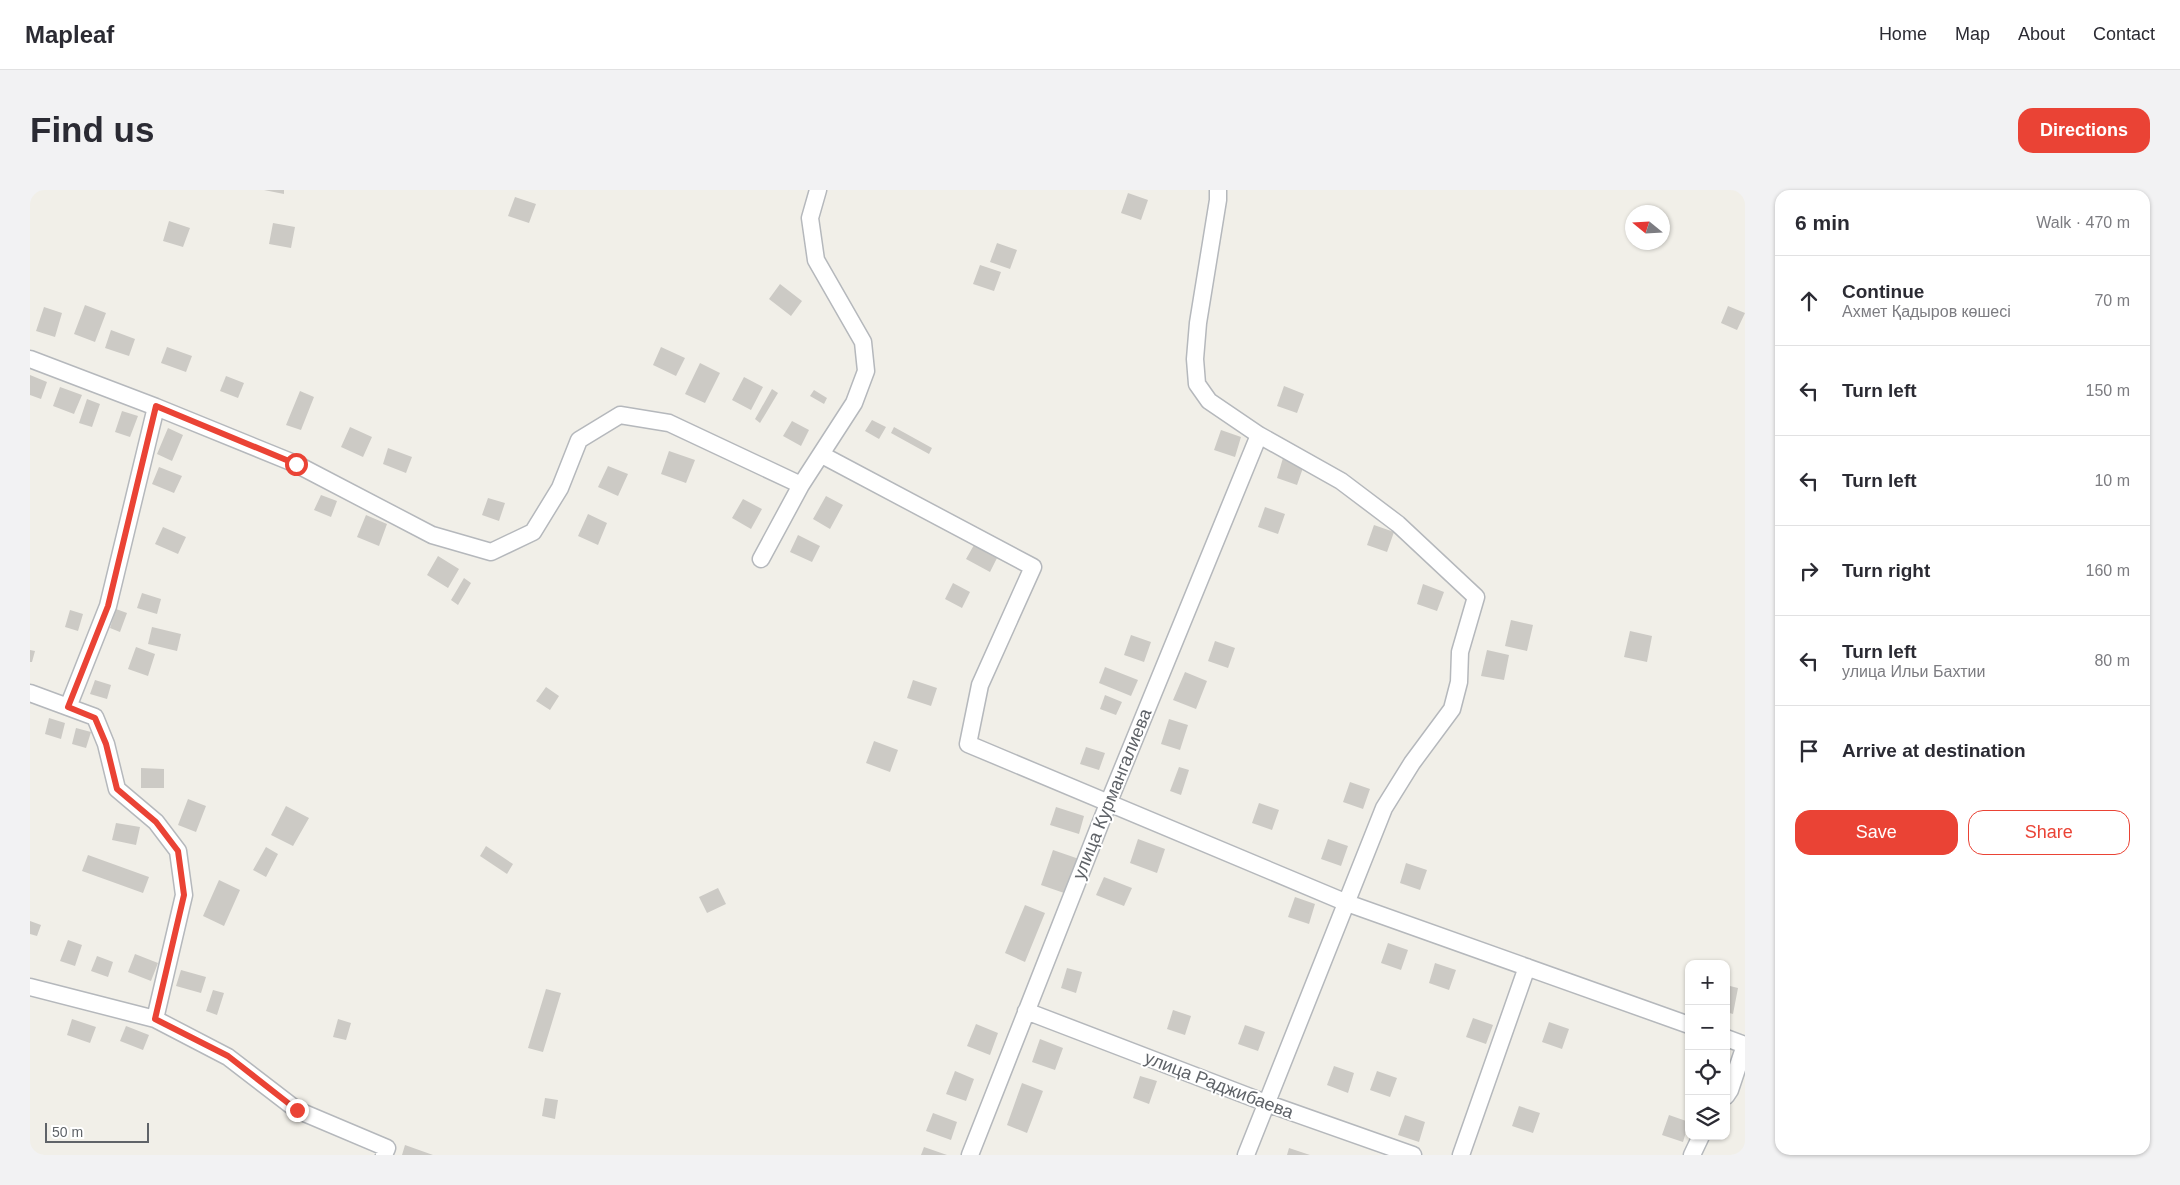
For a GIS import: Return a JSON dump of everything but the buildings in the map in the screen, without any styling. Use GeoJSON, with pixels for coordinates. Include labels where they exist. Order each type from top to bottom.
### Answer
{"type":"FeatureCollection","features":[{"type":"Feature","properties":{"kind":"street"},"geometry":{"type":"LineString","coordinates":[[761,559],[802,485],[854,403],[866,371],[863,342],[816,260],[810,218],[818,190]]}},
{"type":"Feature","properties":{"kind":"street"},"geometry":{"type":"LineString","coordinates":[[1218,190],[1198,323],[1195,360],[1197,384],[1209,401],[1259,435],[1341,481],[1398,524],[1476,597],[1460,652],[1459,682],[1452,710],[1412,763],[1384,808],[1246,1155]]}},
{"type":"Feature","properties":{"kind":"street"},"geometry":{"type":"LineString","coordinates":[[30,359],[156,406],[296,464],[432,535],[491,552],[533,532],[560,488],[579,440],[620,416],[669,423],[802,485]]}},
{"type":"Feature","properties":{"kind":"street"},"geometry":{"type":"LineString","coordinates":[[68,707],[108,606],[156,406]]}},
{"type":"Feature","properties":{"kind":"street","name":"улица Курмангалиева"},"geometry":{"type":"LineString","coordinates":[[970,1155],[1108,804],[1259,435]]}},
{"type":"Feature","properties":{"kind":"street"},"geometry":{"type":"LineString","coordinates":[[822,455],[1033,567],[980,686],[968,744],[1347,903],[1685,1024]]}},
{"type":"Feature","properties":{"kind":"street"},"geometry":{"type":"LineString","coordinates":[[30,693],[95,718],[106,744],[117,789],[156,822],[178,851],[184,895],[155,1019]]}},
{"type":"Feature","properties":{"kind":"street"},"geometry":{"type":"LineString","coordinates":[[1461,1155],[1527,967]]}},
{"type":"Feature","properties":{"kind":"street"},"geometry":{"type":"LineString","coordinates":[[30,987],[155,1019],[228,1056],[297,1110],[386,1148],[384,1155]]}},
{"type":"Feature","properties":{"kind":"street","name":"улица Раджибаева"},"geometry":{"type":"LineString","coordinates":[[1026,1011],[1266,1103],[1413,1155]]}},
{"type":"Feature","properties":{"kind":"street"},"geometry":{"type":"LineString","coordinates":[[1727,1095],[1745,1044],[1730,1039]]}},
{"type":"Feature","properties":{"kind":"street"},"geometry":{"type":"LineString","coordinates":[[1692,1155],[1698,1140]]}},
{"type":"Feature","properties":{"kind":"route"},"geometry":{"type":"LineString","coordinates":[[296,464],[156,406],[108,606],[68,707],[95,718],[106,744],[117,789],[156,822],[178,851],[184,895],[155,1019],[228,1056],[297,1110]]}}]}
